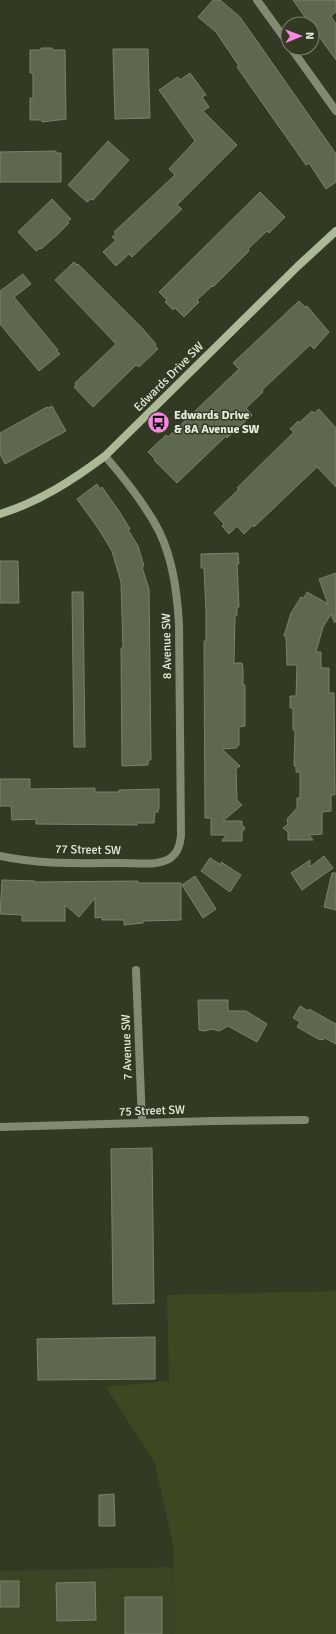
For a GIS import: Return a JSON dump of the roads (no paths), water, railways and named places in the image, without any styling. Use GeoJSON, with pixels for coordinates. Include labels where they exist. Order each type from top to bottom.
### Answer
{"type":"FeatureCollection","features":[{"type":"Feature","properties":{"kind":"street"},"geometry":{"type":"LineString","coordinates":[[257,0],[280,32]]}},
{"type":"Feature","properties":{"kind":"street"},"geometry":{"type":"LineString","coordinates":[[298,56],[336,111]]}},
{"type":"Feature","properties":{"kind":"street","name":"Edwards Drive SW"},"geometry":{"type":"LineString","coordinates":[[0,514],[55,490],[105,456],[298,266],[336,231]]}},
{"type":"Feature","properties":{"kind":"street","name":"8 Avenue SW"},"geometry":{"type":"LineString","coordinates":[[105,456],[140,500],[156,526],[166,549],[173,574],[179,624],[181,835],[180,846],[175,854]]}},
{"type":"Feature","properties":{"kind":"street","name":"77 Street SW"},"geometry":{"type":"LineString","coordinates":[[0,856],[26,861],[82,863],[163,861],[175,854]]}},
{"type":"Feature","properties":{"kind":"street","name":"7 Avenue SW"},"geometry":{"type":"LineString","coordinates":[[136,970],[142,1123]]}},
{"type":"Feature","properties":{"kind":"street","name":"75 Street SW"},"geometry":{"type":"LineString","coordinates":[[0,1127],[211,1120],[305,1120]]}},
{"type":"Feature","properties":{"kind":"place","name":"Edwards Drive & 8A Avenue SW"},"geometry":{"type":"Point","coordinates":[159,422]}}]}
